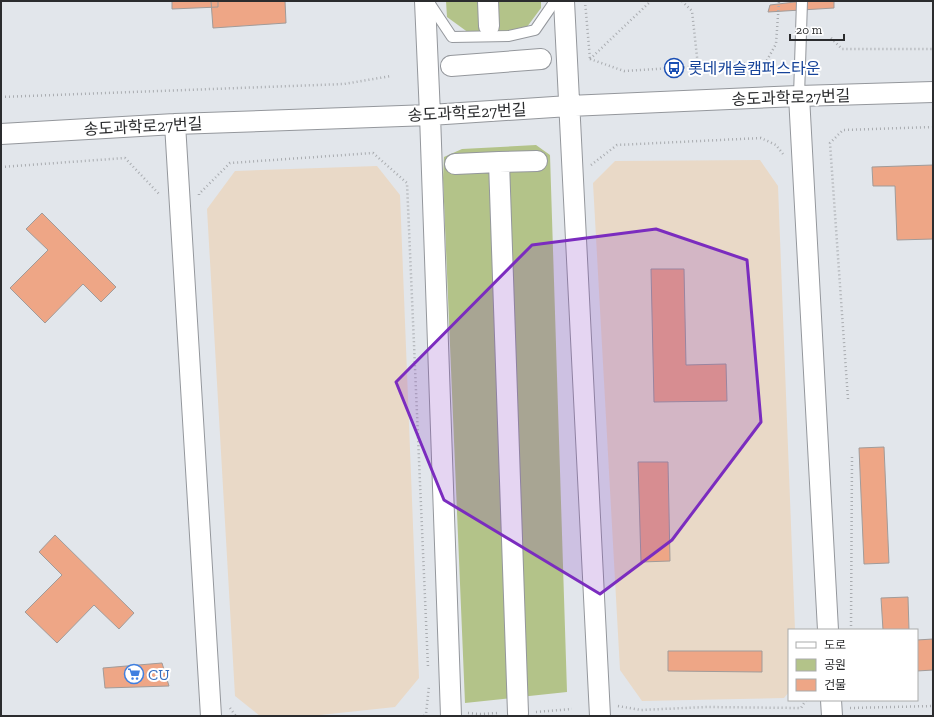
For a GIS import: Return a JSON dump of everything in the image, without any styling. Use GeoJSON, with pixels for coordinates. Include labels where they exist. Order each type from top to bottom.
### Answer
{"type":"FeatureCollection","features":[{"type":"Feature","properties":{"kind":"street"},"geometry":{"type":"LineString","coordinates":[[427,1],[430,115],[459,715]]}},
{"type":"Feature","properties":{"kind":"street"},"geometry":{"type":"LineString","coordinates":[[488,1],[489,26]]}},
{"type":"Feature","properties":{"kind":"street"},"geometry":{"type":"LineString","coordinates":[[564,1],[569,106],[608,711]]}},
{"type":"Feature","properties":{"kind":"street"},"geometry":{"type":"LineString","coordinates":[[452,66],[541,59]]}},
{"type":"Feature","properties":{"kind":"street","name":"송도과학로27번길"},"geometry":{"type":"LineString","coordinates":[[1,134],[176,124],[430,115],[569,106],[933,92]]}},
{"type":"Feature","properties":{"kind":"street"},"geometry":{"type":"LineString","coordinates":[[799,96],[828,629]]}},
{"type":"Feature","properties":{"kind":"street"},"geometry":{"type":"LineString","coordinates":[[176,124],[211,716]]}},
{"type":"Feature","properties":{"kind":"street"},"geometry":{"type":"LineString","coordinates":[[455,164],[537,161]]}},
{"type":"Feature","properties":{"kind":"street"},"geometry":{"type":"LineString","coordinates":[[498,162],[518,713]]}},
{"type":"Feature","properties":{"kind":"street"},"geometry":{"type":"LineString","coordinates":[[831,701],[832,716]]}},
{"type":"Feature","properties":{"kind":"lane"},"geometry":{"type":"LineString","coordinates":[[427,1],[452,37],[509,36],[535,30],[555,1]]}},
{"type":"Feature","properties":{"kind":"lane"},"geometry":{"type":"LineString","coordinates":[[799,96],[802,1]]}},
{"type":"Feature","properties":{"kind":"path"},"geometry":{"type":"LineString","coordinates":[[585,1],[590,59]]}},
{"type":"Feature","properties":{"kind":"path"},"geometry":{"type":"LineString","coordinates":[[590,59],[651,1]]}},
{"type":"Feature","properties":{"kind":"path"},"geometry":{"type":"LineString","coordinates":[[682,1],[692,11],[698,66]]}},
{"type":"Feature","properties":{"kind":"path"},"geometry":{"type":"LineString","coordinates":[[590,59],[624,71],[766,62],[776,44],[779,1]]}},
{"type":"Feature","properties":{"kind":"path"},"geometry":{"type":"LineString","coordinates":[[831,38],[842,49],[933,49]]}},
{"type":"Feature","properties":{"kind":"path"},"geometry":{"type":"LineString","coordinates":[[1,97],[344,84],[391,76]]}},
{"type":"Feature","properties":{"kind":"path"},"geometry":{"type":"LineString","coordinates":[[848,398],[830,142],[843,130],[933,127]]}},
{"type":"Feature","properties":{"kind":"path"},"geometry":{"type":"LineString","coordinates":[[587,168],[617,145],[761,138],[776,145],[784,157]]}},
{"type":"Feature","properties":{"kind":"path"},"geometry":{"type":"LineString","coordinates":[[199,194],[230,164],[373,153],[407,183],[429,671]]}},
{"type":"Feature","properties":{"kind":"path"},"geometry":{"type":"LineString","coordinates":[[1,167],[125,158],[160,195]]}},
{"type":"Feature","properties":{"kind":"path"},"geometry":{"type":"LineString","coordinates":[[851,629],[852,457]]}},
{"type":"Feature","properties":{"kind":"path"},"geometry":{"type":"LineString","coordinates":[[424,716],[426,714],[429,679]]}},
{"type":"Feature","properties":{"kind":"path"},"geometry":{"type":"LineString","coordinates":[[608,711],[706,707],[801,708],[805,701]]}},
{"type":"Feature","properties":{"kind":"path"},"geometry":{"type":"LineString","coordinates":[[850,705],[850,709],[933,706]]}},
{"type":"Feature","properties":{"kind":"path"},"geometry":{"type":"LineString","coordinates":[[459,715],[480,714]]}},
{"type":"Feature","properties":{"kind":"highlighted area"},"geometry":{"type":"Polygon","coordinates":[[[656,229],[747,260],[761,422],[672,540],[600,594],[444,500],[396,382],[532,245],[656,229]]]}},
{"type":"Feature","properties":{"kind":"shaded area"},"geometry":{"type":"Polygon","coordinates":[[[760,160],[778,186],[795,629],[788,629],[788,693],[784,698],[642,701],[620,670],[593,183],[615,161],[760,160]]]}},
{"type":"Feature","properties":{"kind":"shaded area"},"geometry":{"type":"Polygon","coordinates":[[[377,166],[400,195],[419,678],[395,707],[311,716],[260,716],[235,696],[207,209],[235,171],[377,166]]]}},
{"type":"Feature","properties":{"kind":"green space"},"geometry":{"type":"Polygon","coordinates":[[[446,1],[541,1],[541,8],[524,31],[469,33],[447,17],[446,1]]]}},
{"type":"Feature","properties":{"kind":"green space"},"geometry":{"type":"Polygon","coordinates":[[[536,145],[550,155],[567,692],[465,703],[443,178],[444,157],[462,149],[536,145]]]}},
{"type":"Feature","properties":{"kind":"building"},"geometry":{"type":"Polygon","coordinates":[[[172,1],[218,1],[218,7],[172,9],[172,1]]]}},
{"type":"Feature","properties":{"kind":"building"},"geometry":{"type":"Polygon","coordinates":[[[211,1],[285,1],[286,23],[213,28],[211,1]]]}},
{"type":"Feature","properties":{"kind":"building"},"geometry":{"type":"Polygon","coordinates":[[[803,1],[834,1],[834,8],[768,12],[770,5],[803,1]]]}},
{"type":"Feature","properties":{"kind":"building"},"geometry":{"type":"Polygon","coordinates":[[[933,165],[933,239],[897,240],[895,186],[873,186],[872,167],[933,165]]]}},
{"type":"Feature","properties":{"kind":"building"},"geometry":{"type":"Polygon","coordinates":[[[42,213],[116,287],[101,302],[83,284],[45,323],[10,288],[48,250],[26,229],[42,213]]]}},
{"type":"Feature","properties":{"kind":"building"},"geometry":{"type":"Polygon","coordinates":[[[651,269],[684,269],[686,365],[726,364],[727,401],[654,402],[651,269]]]}},
{"type":"Feature","properties":{"kind":"building"},"geometry":{"type":"Polygon","coordinates":[[[884,447],[889,563],[864,564],[859,448],[884,447]]]}},
{"type":"Feature","properties":{"kind":"building"},"geometry":{"type":"Polygon","coordinates":[[[638,462],[668,462],[670,561],[641,562],[638,462]]]}},
{"type":"Feature","properties":{"kind":"building"},"geometry":{"type":"Polygon","coordinates":[[[55,535],[134,613],[119,629],[94,605],[57,643],[25,612],[62,575],[39,552],[55,535]]]}},
{"type":"Feature","properties":{"kind":"building"},"geometry":{"type":"Polygon","coordinates":[[[908,597],[909,629],[883,629],[881,598],[908,597]]]}},
{"type":"Feature","properties":{"kind":"building"},"geometry":{"type":"Polygon","coordinates":[[[933,639],[933,670],[918,671],[918,640],[933,639]]]}},
{"type":"Feature","properties":{"kind":"building"},"geometry":{"type":"Polygon","coordinates":[[[668,651],[762,651],[762,672],[668,671],[668,651]]]}},
{"type":"Feature","properties":{"kind":"building"},"geometry":{"type":"Polygon","coordinates":[[[162,663],[169,686],[105,688],[103,668],[162,663]]]}},
{"type":"Feature","properties":{"kind":"place","name":"롯데캐슬캠퍼스타운"},"geometry":{"type":"Point","coordinates":[674,68]}},
{"type":"Feature","properties":{"kind":"place","name":"CU"},"geometry":{"type":"Point","coordinates":[134,674]}}]}
